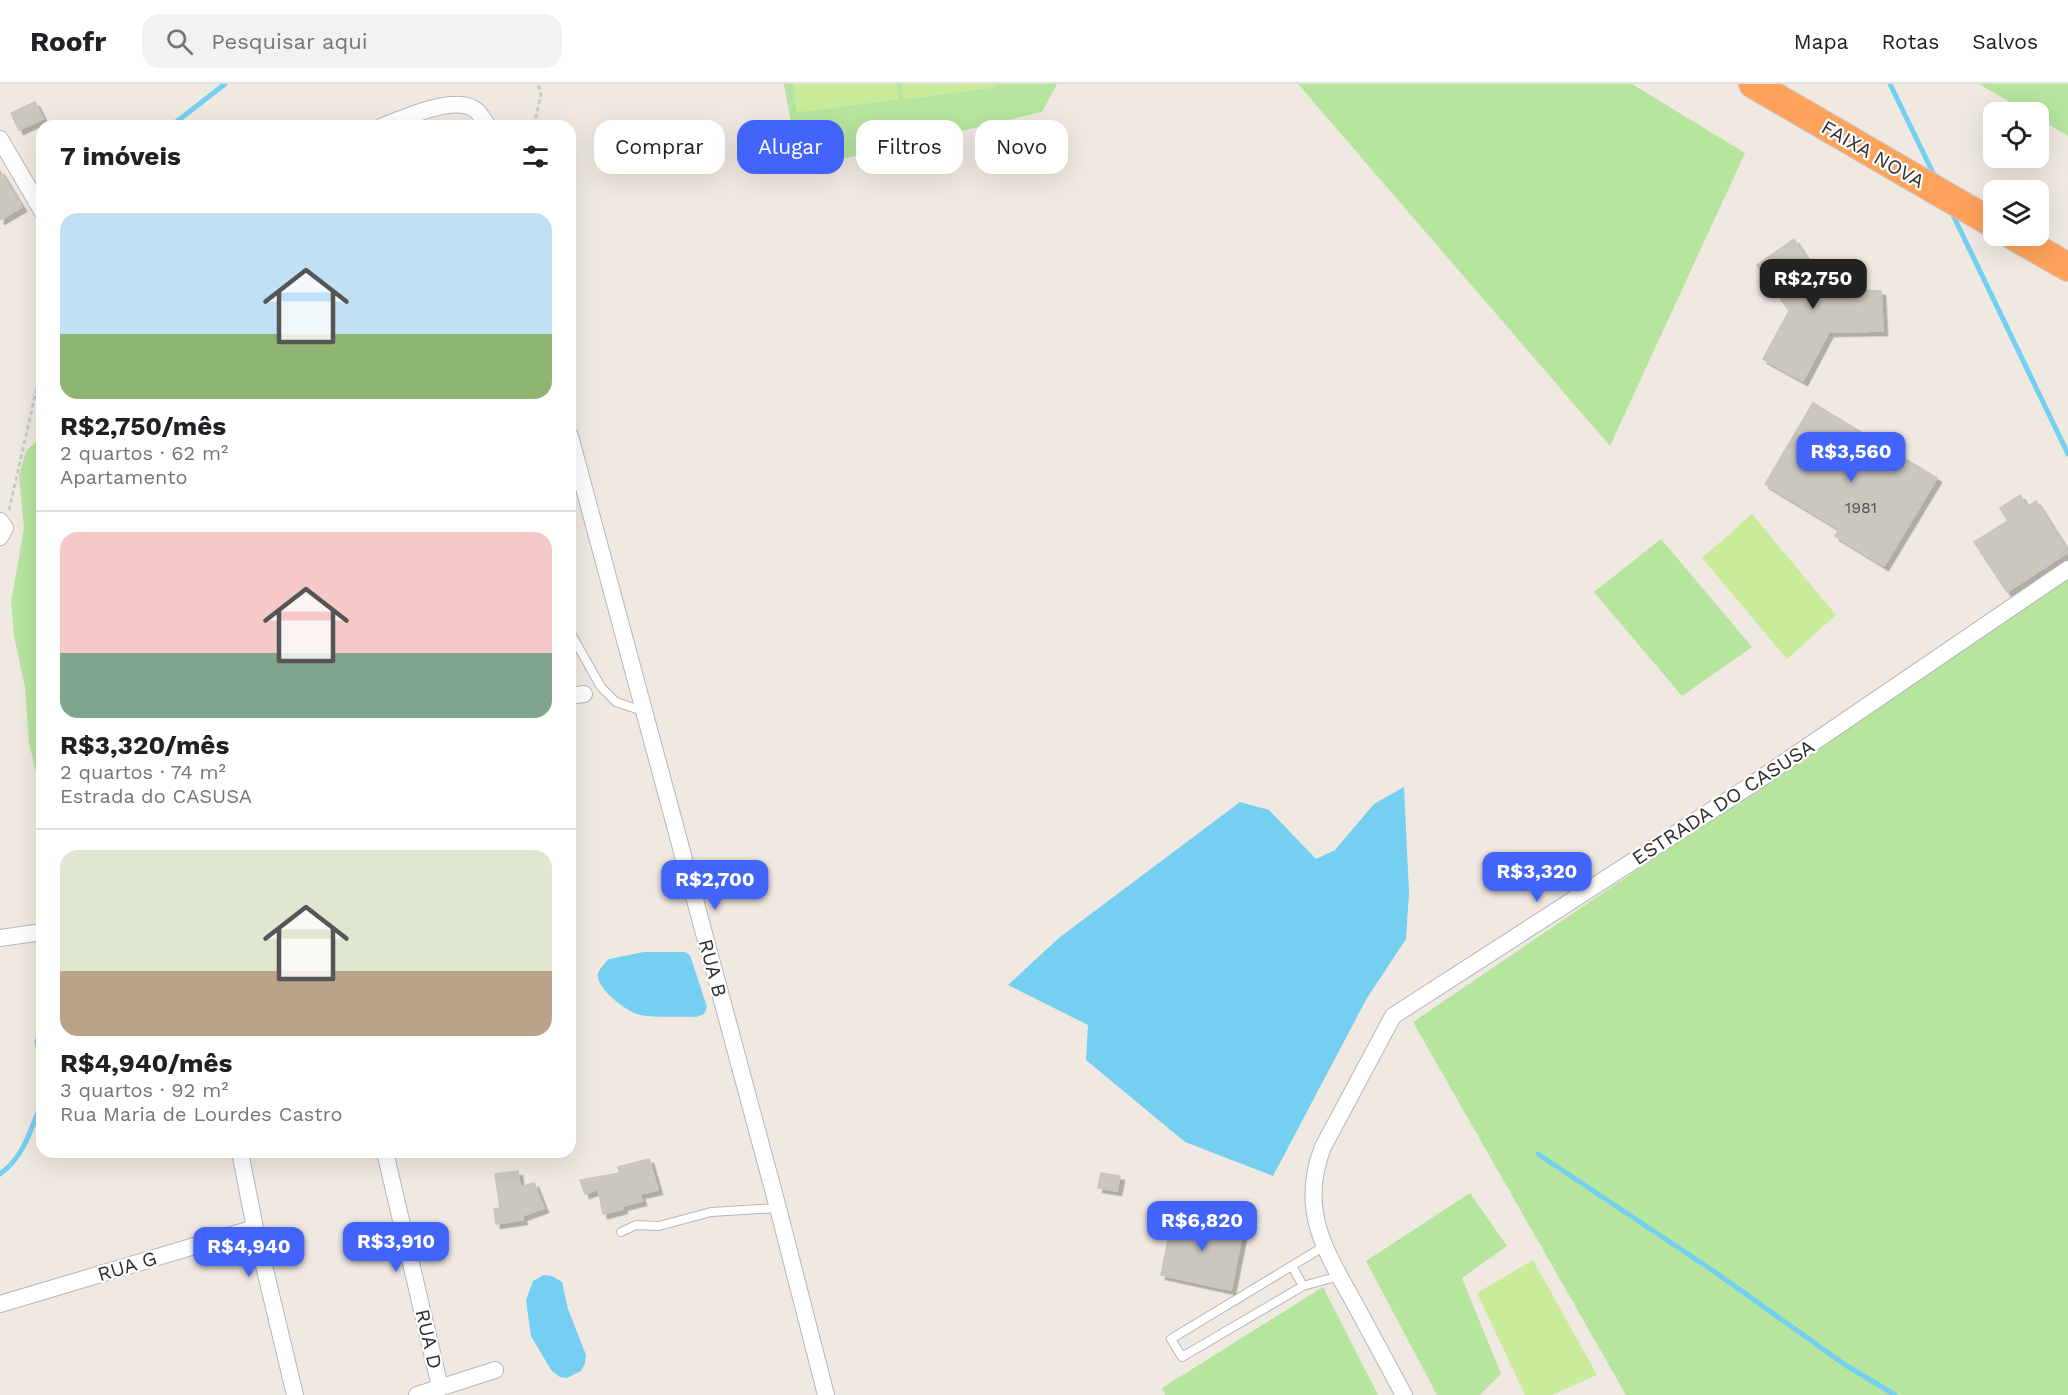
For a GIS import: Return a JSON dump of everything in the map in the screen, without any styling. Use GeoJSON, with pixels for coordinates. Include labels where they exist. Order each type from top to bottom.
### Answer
{"type":"FeatureCollection","features":[{"type":"Feature","properties":{"kind":"highway","name":"FAIXA NOVA"},"geometry":{"type":"LineString","coordinates":[[1753,84],[1983,218]]}},
{"type":"Feature","properties":{"kind":"highway"},"geometry":{"type":"LineString","coordinates":[[2031,246],[2068,267]]}},
{"type":"Feature","properties":{"kind":"street"},"geometry":{"type":"LineString","coordinates":[[400,120],[455,104],[466,105],[477,111],[484,120]]}},
{"type":"Feature","properties":{"kind":"street"},"geometry":{"type":"LineString","coordinates":[[0,140],[36,201]]}},
{"type":"Feature","properties":{"kind":"street","name":"RUA B"},"geometry":{"type":"LineString","coordinates":[[576,459],[778,1208],[826,1395]]}},
{"type":"Feature","properties":{"kind":"street","name":"ESTRADA DO CASUSA"},"geometry":{"type":"LineString","coordinates":[[1404,1395],[1323,1247],[1315,1218],[1313,1192],[1314,1168],[1323,1148],[1393,1016],[1751,785],[2068,569]]}},
{"type":"Feature","properties":{"kind":"street"},"geometry":{"type":"LineString","coordinates":[[0,938],[36,933]]}},
{"type":"Feature","properties":{"kind":"street"},"geometry":{"type":"LineString","coordinates":[[241,1158],[255,1228],[296,1395]]}},
{"type":"Feature","properties":{"kind":"street","name":"RUA D"},"geometry":{"type":"LineString","coordinates":[[386,1158],[440,1387]]}},
{"type":"Feature","properties":{"kind":"street","name":"RUA G"},"geometry":{"type":"LineString","coordinates":[[0,1304],[255,1228]]}},
{"type":"Feature","properties":{"kind":"street"},"geometry":{"type":"LineString","coordinates":[[417,1395],[495,1370]]}},
{"type":"Feature","properties":{"kind":"lane"},"geometry":{"type":"LineString","coordinates":[[576,643],[601,687],[616,702],[643,711]]}},
{"type":"Feature","properties":{"kind":"lane"},"geometry":{"type":"LineString","coordinates":[[621,1232],[636,1225],[659,1226],[711,1212],[778,1208]]}},
{"type":"Feature","properties":{"kind":"lane"},"geometry":{"type":"LineString","coordinates":[[1323,1247],[1172,1339],[1182,1357],[1303,1286],[1339,1276]]}},
{"type":"Feature","properties":{"kind":"lane"},"geometry":{"type":"LineString","coordinates":[[1292,1266],[1303,1286]]}},
{"type":"Feature","properties":{"kind":"path"},"geometry":{"type":"LineString","coordinates":[[535,120],[540,94],[538,84]]}},
{"type":"Feature","properties":{"kind":"path"},"geometry":{"type":"LineString","coordinates":[[2,528],[36,389]]}},
{"type":"Feature","properties":{"kind":"green space"},"geometry":{"type":"Polygon","coordinates":[[[784,84],[794,84],[797,112],[898,99],[896,84],[902,84],[904,99],[997,87],[997,84],[1057,84],[1042,112],[1008,120],[975,120],[975,128],[963,131],[963,120],[856,120],[856,156],[844,158],[844,120],[790,120],[784,84]]]}},
{"type":"Feature","properties":{"kind":"green space"},"geometry":{"type":"Polygon","coordinates":[[[794,84],[896,84],[898,99],[797,113],[794,84]]]}},
{"type":"Feature","properties":{"kind":"green space"},"geometry":{"type":"Polygon","coordinates":[[[902,84],[997,84],[998,87],[904,99],[902,84]]]}},
{"type":"Feature","properties":{"kind":"green space"},"geometry":{"type":"Polygon","coordinates":[[[1298,84],[1632,84],[1745,153],[1610,446],[1298,84]]]}},
{"type":"Feature","properties":{"kind":"green space"},"geometry":{"type":"Polygon","coordinates":[[[1979,84],[2068,84],[2068,136],[2049,125],[2049,102],[2010,102],[1979,84]]]}},
{"type":"Feature","properties":{"kind":"green space"},"geometry":{"type":"Polygon","coordinates":[[[36,442],[36,771],[29,742],[25,687],[14,636],[11,602],[24,528],[19,476],[26,451],[36,442]]]}},
{"type":"Feature","properties":{"kind":"green space"},"geometry":{"type":"Polygon","coordinates":[[[1752,514],[1836,615],[1787,659],[1702,558],[1752,514]]]}},
{"type":"Feature","properties":{"kind":"green space"},"geometry":{"type":"Polygon","coordinates":[[[1661,539],[1752,647],[1682,696],[1594,592],[1661,539]]]}},
{"type":"Feature","properties":{"kind":"green space"},"geometry":{"type":"Polygon","coordinates":[[[2068,577],[2068,1395],[1626,1395],[1413,1022],[2068,577]]]}},
{"type":"Feature","properties":{"kind":"green space"},"geometry":{"type":"Polygon","coordinates":[[[1470,1193],[1507,1246],[1462,1278],[1501,1374],[1480,1395],[1437,1395],[1366,1261],[1470,1193]]]}},
{"type":"Feature","properties":{"kind":"green space"},"geometry":{"type":"Polygon","coordinates":[[[1533,1260],[1597,1375],[1552,1395],[1525,1395],[1477,1293],[1533,1260]]]}},
{"type":"Feature","properties":{"kind":"green space"},"geometry":{"type":"Polygon","coordinates":[[[1323,1287],[1378,1395],[1165,1395],[1162,1388],[1323,1287]]]}},
{"type":"Feature","properties":{"kind":"water"},"geometry":{"type":"Polygon","coordinates":[[[1404,787],[1409,892],[1406,939],[1367,998],[1273,1176],[1185,1142],[1086,1060],[1088,1025],[1008,985],[1060,937],[1240,802],[1269,810],[1316,859],[1335,850],[1374,804],[1404,787]]]}},
{"type":"Feature","properties":{"kind":"water"},"geometry":{"type":"Polygon","coordinates":[[[644,952],[685,952],[690,955],[707,1007],[704,1014],[696,1017],[640,1015],[621,1005],[607,993],[598,980],[598,974],[604,964],[609,959],[644,952]]]}},
{"type":"Feature","properties":{"kind":"water"},"geometry":{"type":"Polygon","coordinates":[[[544,1275],[552,1276],[562,1282],[568,1309],[586,1355],[581,1371],[567,1378],[560,1377],[551,1370],[531,1336],[526,1300],[533,1281],[544,1275]]]}},
{"type":"Feature","properties":{"kind":"building"},"geometry":{"type":"Polygon","coordinates":[[[35,102],[43,119],[36,120],[36,122],[19,130],[11,113],[35,102]]]}},
{"type":"Feature","properties":{"kind":"building"},"geometry":{"type":"Polygon","coordinates":[[[0,171],[22,207],[0,220],[0,171]]]}},
{"type":"Feature","properties":{"kind":"building"},"geometry":{"type":"Polygon","coordinates":[[[1794,239],[1826,288],[1881,291],[1883,331],[1829,332],[1803,381],[1763,359],[1789,311],[1757,265],[1794,239]]]}},
{"type":"Feature","properties":{"kind":"building"},"geometry":{"type":"Polygon","coordinates":[[[1813,403],[1937,478],[1884,566],[1835,536],[1839,529],[1765,484],[1813,403]]]}},
{"type":"Feature","properties":{"kind":"building"},"geometry":{"type":"Polygon","coordinates":[[[2020,495],[2027,507],[2036,501],[2068,552],[2007,592],[1974,542],[2008,521],[2000,508],[2020,495]]]}},
{"type":"Feature","properties":{"kind":"building"},"geometry":{"type":"Polygon","coordinates":[[[649,1159],[658,1190],[640,1194],[642,1201],[603,1214],[598,1189],[585,1194],[580,1180],[620,1173],[618,1167],[649,1159]]]}},
{"type":"Feature","properties":{"kind":"building"},"geometry":{"type":"Polygon","coordinates":[[[518,1171],[520,1187],[534,1183],[544,1208],[522,1216],[523,1220],[496,1224],[494,1209],[500,1208],[495,1174],[518,1171]]]}},
{"type":"Feature","properties":{"kind":"building"},"geometry":{"type":"Polygon","coordinates":[[[1101,1173],[1120,1176],[1117,1191],[1098,1188],[1101,1173]]]}},
{"type":"Feature","properties":{"kind":"building"},"geometry":{"type":"Polygon","coordinates":[[[1173,1215],[1243,1230],[1231,1290],[1161,1275],[1173,1215]]]}},
{"type":"Feature","properties":{"kind":"waterway"},"geometry":{"type":"LineString","coordinates":[[179,120],[225,84]]}},
{"type":"Feature","properties":{"kind":"waterway"},"geometry":{"type":"LineString","coordinates":[[1890,84],[1935,177]]}},
{"type":"Feature","properties":{"kind":"waterway"},"geometry":{"type":"LineString","coordinates":[[1952,213],[2068,454]]}},
{"type":"Feature","properties":{"kind":"waterway"},"geometry":{"type":"LineString","coordinates":[[0,1174],[21,1150],[36,1117]]}},
{"type":"Feature","properties":{"kind":"waterway"},"geometry":{"type":"LineString","coordinates":[[1538,1154],[1712,1270],[1844,1364],[1895,1395]]}}]}
